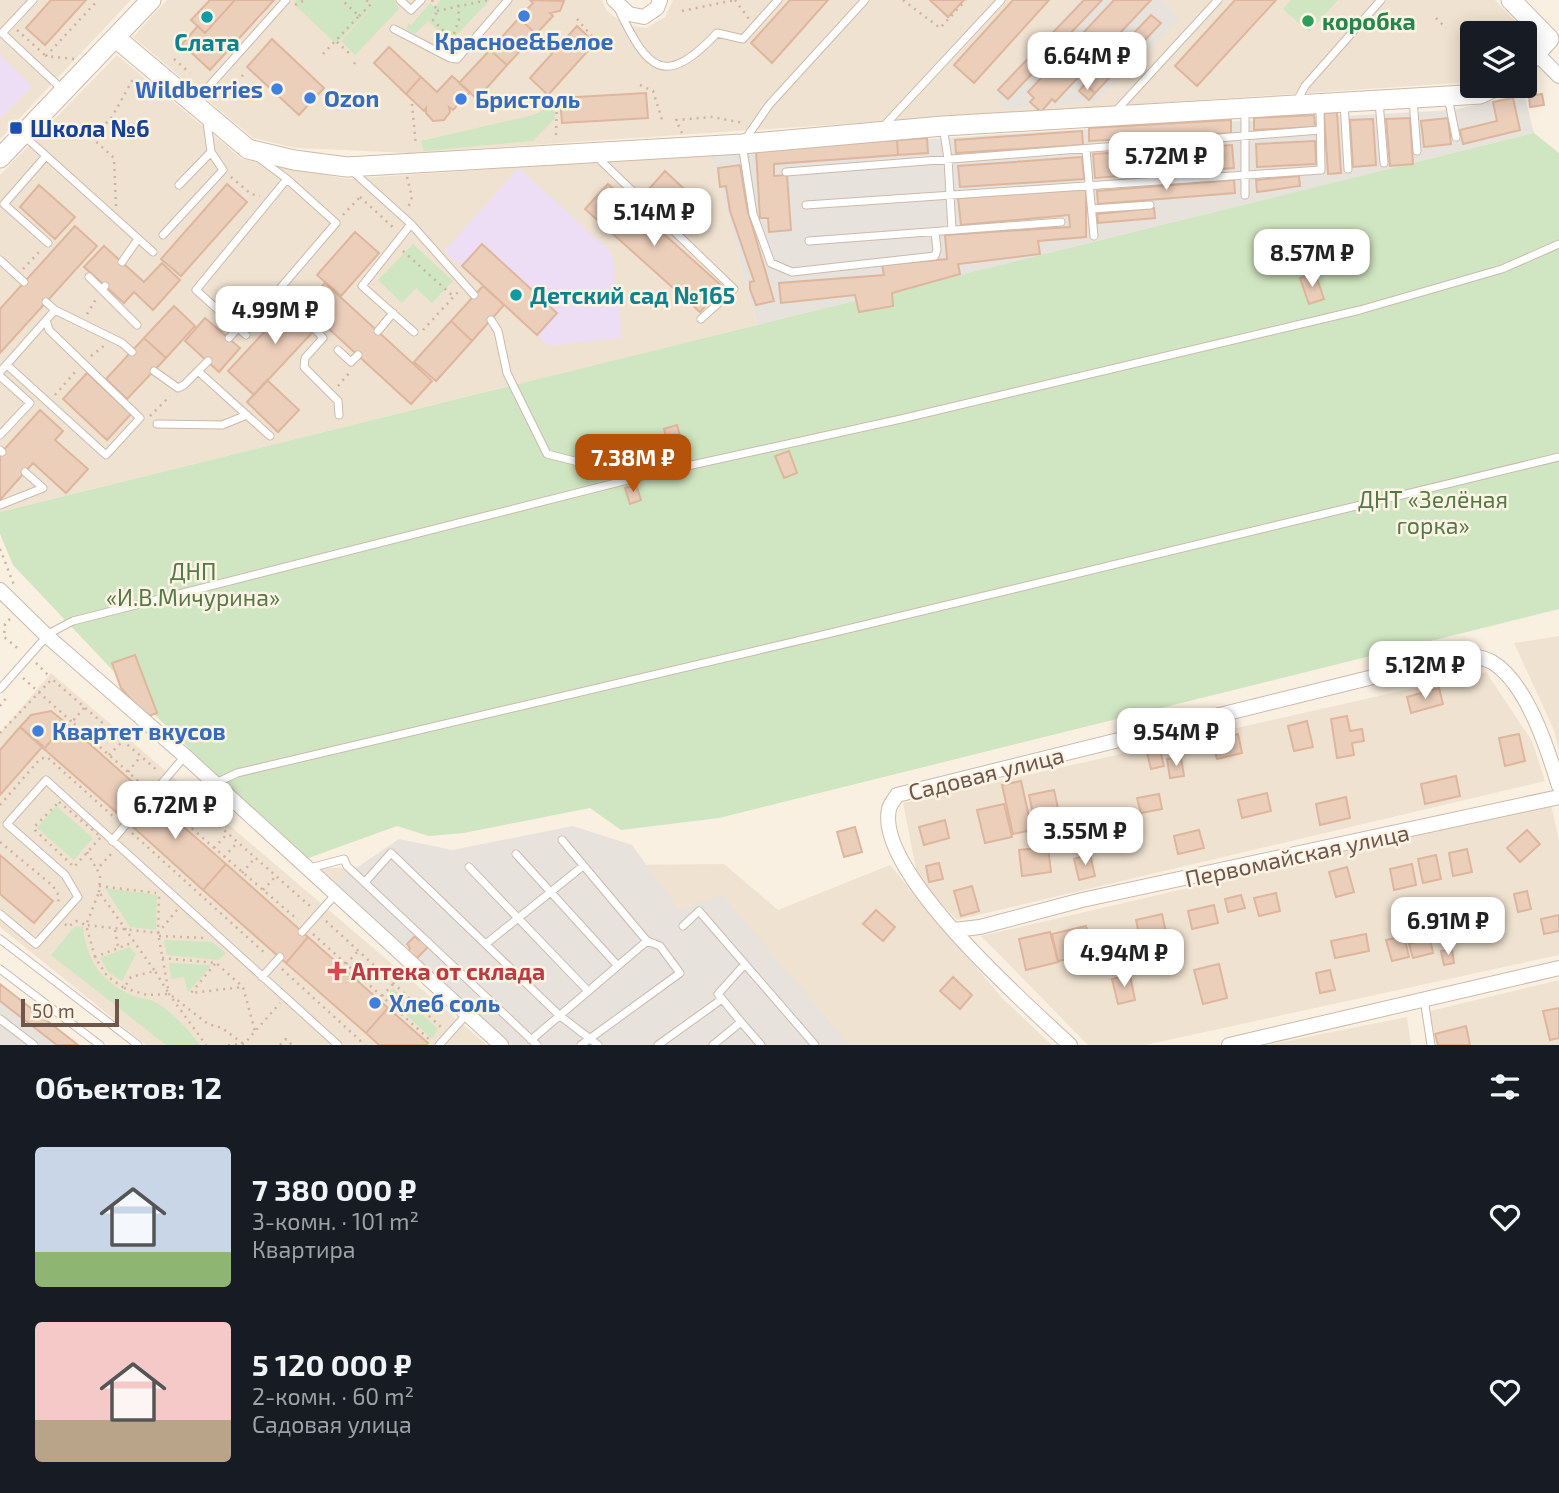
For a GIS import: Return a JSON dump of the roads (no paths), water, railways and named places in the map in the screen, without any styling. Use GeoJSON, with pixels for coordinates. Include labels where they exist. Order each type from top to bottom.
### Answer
{"type":"FeatureCollection","features":[{"type":"Feature","properties":{"kind":"street"},"geometry":{"type":"LineString","coordinates":[[0,159],[151,0]]}},
{"type":"Feature","properties":{"kind":"street"},"geometry":{"type":"LineString","coordinates":[[615,1],[629,14],[644,17],[657,8],[660,0]]}},
{"type":"Feature","properties":{"kind":"street"},"geometry":{"type":"LineString","coordinates":[[1511,0],[1521,21]]}},
{"type":"Feature","properties":{"kind":"street"},"geometry":{"type":"LineString","coordinates":[[1537,52],[1559,21]]}},
{"type":"Feature","properties":{"kind":"street"},"geometry":{"type":"LineString","coordinates":[[116,38],[248,149],[294,160],[347,167],[742,144],[943,126],[1245,110],[1319,102],[1460,95]]}},
{"type":"Feature","properties":{"kind":"street"},"geometry":{"type":"LineString","coordinates":[[1537,54],[1559,76]]}},
{"type":"Feature","properties":{"kind":"street"},"geometry":{"type":"LineString","coordinates":[[0,590],[46,636],[185,756],[501,1045]]}},
{"type":"Feature","properties":{"kind":"street","name":"Садовая улица"},"geometry":{"type":"LineString","coordinates":[[1070,1045],[1012,992],[954,930],[910,877],[890,832],[889,809],[897,795],[1466,654],[1493,662],[1514,684],[1543,736],[1559,786]]}},
{"type":"Feature","properties":{"kind":"street","name":"Первомайская улица"},"geometry":{"type":"LineString","coordinates":[[954,930],[980,927],[1082,900],[1559,797]]}},
{"type":"Feature","properties":{"kind":"street"},"geometry":{"type":"LineString","coordinates":[[1229,1045],[1559,968]]}},
{"type":"Feature","properties":{"kind":"lane"},"geometry":{"type":"LineString","coordinates":[[33,0],[5,26],[2,33],[64,92]]}},
{"type":"Feature","properties":{"kind":"lane"},"geometry":{"type":"LineString","coordinates":[[400,0],[411,10],[421,0]]}},
{"type":"Feature","properties":{"kind":"lane"},"geometry":{"type":"LineString","coordinates":[[394,29],[450,58],[457,59],[508,0]]}},
{"type":"Feature","properties":{"kind":"lane"},"geometry":{"type":"LineString","coordinates":[[615,1],[638,48],[646,58],[663,67],[680,64],[700,51],[717,33],[743,39],[778,0]]}},
{"type":"Feature","properties":{"kind":"lane"},"geometry":{"type":"LineString","coordinates":[[865,0],[758,121],[742,144],[753,214],[771,262],[792,272],[935,256],[935,232]]}},
{"type":"Feature","properties":{"kind":"lane"},"geometry":{"type":"LineString","coordinates":[[880,131],[1001,0]]}},
{"type":"Feature","properties":{"kind":"lane"},"geometry":{"type":"LineString","coordinates":[[1109,118],[1218,0]]}},
{"type":"Feature","properties":{"kind":"lane"},"geometry":{"type":"LineString","coordinates":[[1297,104],[1305,86],[1381,0]]}},
{"type":"Feature","properties":{"kind":"lane"},"geometry":{"type":"LineString","coordinates":[[163,235],[223,170],[211,152],[200,111],[289,2]]}},
{"type":"Feature","properties":{"kind":"lane"},"geometry":{"type":"LineString","coordinates":[[1448,96],[1455,137]]}},
{"type":"Feature","properties":{"kind":"lane"},"geometry":{"type":"LineString","coordinates":[[1413,98],[1417,151]]}},
{"type":"Feature","properties":{"kind":"lane"},"geometry":{"type":"LineString","coordinates":[[1379,100],[1384,163]]}},
{"type":"Feature","properties":{"kind":"lane"},"geometry":{"type":"LineString","coordinates":[[806,205],[1321,170],[1319,102]]}},
{"type":"Feature","properties":{"kind":"lane"},"geometry":{"type":"LineString","coordinates":[[1345,102],[1348,169]]}},
{"type":"Feature","properties":{"kind":"lane"},"geometry":{"type":"LineString","coordinates":[[1245,110],[1245,195]]}},
{"type":"Feature","properties":{"kind":"lane"},"geometry":{"type":"LineString","coordinates":[[943,126],[948,159],[951,230]]}},
{"type":"Feature","properties":{"kind":"lane"},"geometry":{"type":"LineString","coordinates":[[786,172],[1320,131]]}},
{"type":"Feature","properties":{"kind":"lane"},"geometry":{"type":"LineString","coordinates":[[23,135],[153,252]]}},
{"type":"Feature","properties":{"kind":"lane"},"geometry":{"type":"LineString","coordinates":[[248,149],[287,179],[336,223],[265,306]]}},
{"type":"Feature","properties":{"kind":"lane"},"geometry":{"type":"LineString","coordinates":[[1086,150],[1094,236]]}},
{"type":"Feature","properties":{"kind":"lane"},"geometry":{"type":"LineString","coordinates":[[179,185],[211,152]]}},
{"type":"Feature","properties":{"kind":"lane"},"geometry":{"type":"LineString","coordinates":[[592,152],[733,289],[701,319]]}},
{"type":"Feature","properties":{"kind":"lane"},"geometry":{"type":"LineString","coordinates":[[46,156],[4,204],[48,243]]}},
{"type":"Feature","properties":{"kind":"lane"},"geometry":{"type":"LineString","coordinates":[[347,167],[411,224],[474,295]]}},
{"type":"Feature","properties":{"kind":"lane"},"geometry":{"type":"LineString","coordinates":[[229,338],[242,331],[196,290],[287,179]]}},
{"type":"Feature","properties":{"kind":"lane"},"geometry":{"type":"LineString","coordinates":[[1092,209],[1150,205]]}},
{"type":"Feature","properties":{"kind":"lane"},"geometry":{"type":"LineString","coordinates":[[809,241],[1061,222]]}},
{"type":"Feature","properties":{"kind":"lane"},"geometry":{"type":"LineString","coordinates":[[411,224],[362,286],[414,332]]}},
{"type":"Feature","properties":{"kind":"lane"},"geometry":{"type":"LineString","coordinates":[[122,262],[138,239]]}},
{"type":"Feature","properties":{"kind":"lane"},"geometry":{"type":"LineString","coordinates":[[0,689],[46,636],[73,621],[639,477],[901,419],[1360,310],[1502,269],[1559,244]]}},
{"type":"Feature","properties":{"kind":"lane"},"geometry":{"type":"LineString","coordinates":[[0,260],[24,282]]}},
{"type":"Feature","properties":{"kind":"lane"},"geometry":{"type":"LineString","coordinates":[[89,277],[136,325]]}},
{"type":"Feature","properties":{"kind":"lane"},"geometry":{"type":"LineString","coordinates":[[277,292],[290,304]]}},
{"type":"Feature","properties":{"kind":"lane"},"geometry":{"type":"LineString","coordinates":[[46,302],[55,310],[122,343],[132,352]]}},
{"type":"Feature","properties":{"kind":"lane"},"geometry":{"type":"LineString","coordinates":[[0,435],[30,403],[0,374],[55,310]]}},
{"type":"Feature","properties":{"kind":"lane"},"geometry":{"type":"LineString","coordinates":[[378,331],[393,313]]}},
{"type":"Feature","properties":{"kind":"lane"},"geometry":{"type":"LineString","coordinates":[[7,365],[106,455],[140,418],[49,330],[46,320]]}},
{"type":"Feature","properties":{"kind":"lane"},"geometry":{"type":"LineString","coordinates":[[491,320],[498,331],[507,373],[547,454],[639,477]]}},
{"type":"Feature","properties":{"kind":"lane"},"geometry":{"type":"LineString","coordinates":[[314,330],[323,338],[305,358],[304,366],[338,401],[339,415]]}},
{"type":"Feature","properties":{"kind":"lane"},"geometry":{"type":"LineString","coordinates":[[338,350],[351,362],[358,355]]}},
{"type":"Feature","properties":{"kind":"lane"},"geometry":{"type":"LineString","coordinates":[[154,371],[178,388],[208,361]]}},
{"type":"Feature","properties":{"kind":"lane"},"geometry":{"type":"LineString","coordinates":[[198,372],[270,436]]}},
{"type":"Feature","properties":{"kind":"lane"},"geometry":{"type":"LineString","coordinates":[[157,424],[222,425],[247,415]]}},
{"type":"Feature","properties":{"kind":"lane"},"geometry":{"type":"LineString","coordinates":[[215,784],[237,773],[831,634],[1559,457]]}},
{"type":"Feature","properties":{"kind":"lane"},"geometry":{"type":"LineString","coordinates":[[0,505],[43,488],[25,472]]}},
{"type":"Feature","properties":{"kind":"lane"},"geometry":{"type":"LineString","coordinates":[[151,796],[185,756]]}},
{"type":"Feature","properties":{"kind":"lane"},"geometry":{"type":"LineString","coordinates":[[0,914],[36,944],[78,897],[65,875],[7,824],[46,780],[338,1045]]}},
{"type":"Feature","properties":{"kind":"lane"},"geometry":{"type":"LineString","coordinates":[[115,843],[126,824]]}},
{"type":"Feature","properties":{"kind":"lane"},"geometry":{"type":"LineString","coordinates":[[562,840],[647,941],[660,946],[680,972],[581,1045]]}},
{"type":"Feature","properties":{"kind":"lane"},"geometry":{"type":"LineString","coordinates":[[366,881],[391,852],[559,1015],[598,1045]]}},
{"type":"Feature","properties":{"kind":"lane"},"geometry":{"type":"LineString","coordinates":[[516,854],[618,966]]}},
{"type":"Feature","properties":{"kind":"lane"},"geometry":{"type":"LineString","coordinates":[[306,869],[344,859],[347,866],[534,1042],[559,1015],[647,941]]}},
{"type":"Feature","properties":{"kind":"lane"},"geometry":{"type":"LineString","coordinates":[[487,943],[583,866]]}},
{"type":"Feature","properties":{"kind":"lane"},"geometry":{"type":"LineString","coordinates":[[469,867],[588,991]]}},
{"type":"Feature","properties":{"kind":"lane"},"geometry":{"type":"LineString","coordinates":[[304,930],[335,895]]}},
{"type":"Feature","properties":{"kind":"lane"},"geometry":{"type":"LineString","coordinates":[[683,926],[699,911],[816,1045]]}},
{"type":"Feature","properties":{"kind":"lane"},"geometry":{"type":"LineString","coordinates":[[0,939],[138,1045]]}},
{"type":"Feature","properties":{"kind":"lane"},"geometry":{"type":"LineString","coordinates":[[262,977],[277,960]]}},
{"type":"Feature","properties":{"kind":"lane"},"geometry":{"type":"LineString","coordinates":[[745,964],[718,994],[761,1045]]}},
{"type":"Feature","properties":{"kind":"lane"},"geometry":{"type":"LineString","coordinates":[[0,970],[100,1045]]}},
{"type":"Feature","properties":{"kind":"lane"},"geometry":{"type":"LineString","coordinates":[[1424,998],[1431,1045]]}},
{"type":"Feature","properties":{"kind":"lane"},"geometry":{"type":"LineString","coordinates":[[658,1045],[722,999]]}},
{"type":"Feature","properties":{"kind":"lane"},"geometry":{"type":"LineString","coordinates":[[436,1044],[467,1014]]}},
{"type":"Feature","properties":{"kind":"lane"},"geometry":{"type":"LineString","coordinates":[[0,1019],[34,1045]]}},
{"type":"Feature","properties":{"kind":"lane"},"geometry":{"type":"LineString","coordinates":[[713,1045],[741,1022]]}},
{"type":"Feature","properties":{"kind":"place","name":"Красное&Белое"},"geometry":{"type":"Point","coordinates":[524,16]}},
{"type":"Feature","properties":{"kind":"place","name":"Слата"},"geometry":{"type":"Point","coordinates":[207,17]}},
{"type":"Feature","properties":{"kind":"place","name":"коробка"},"geometry":{"type":"Point","coordinates":[1308,21]}},
{"type":"Feature","properties":{"kind":"place","name":"Wildberries"},"geometry":{"type":"Point","coordinates":[277,89]}},
{"type":"Feature","properties":{"kind":"place","name":"Ozon"},"geometry":{"type":"Point","coordinates":[310,98]}},
{"type":"Feature","properties":{"kind":"place","name":"Бристоль"},"geometry":{"type":"Point","coordinates":[461,99]}},
{"type":"Feature","properties":{"kind":"place","name":"Школа №6"},"geometry":{"type":"Point","coordinates":[16,128]}},
{"type":"Feature","properties":{"kind":"place","name":"Детский сад №165"},"geometry":{"type":"Point","coordinates":[516,295]}},
{"type":"Feature","properties":{"kind":"place","name":"Квартет вкусов"},"geometry":{"type":"Point","coordinates":[38,731]}},
{"type":"Feature","properties":{"kind":"place","name":"Аптека от склада"},"geometry":{"type":"Point","coordinates":[337,971]}},
{"type":"Feature","properties":{"kind":"place","name":"Хлеб соль"},"geometry":{"type":"Point","coordinates":[375,1003]}},
{"type":"Feature","properties":{"kind":"park label","name":"ДНТ «Зелёная горка»"},"geometry":{"type":"Point","coordinates":[1433,512]}},
{"type":"Feature","properties":{"kind":"park label","name":"ДНП «И.В.Мичурина»"},"geometry":{"type":"Point","coordinates":[193,584]}}]}
